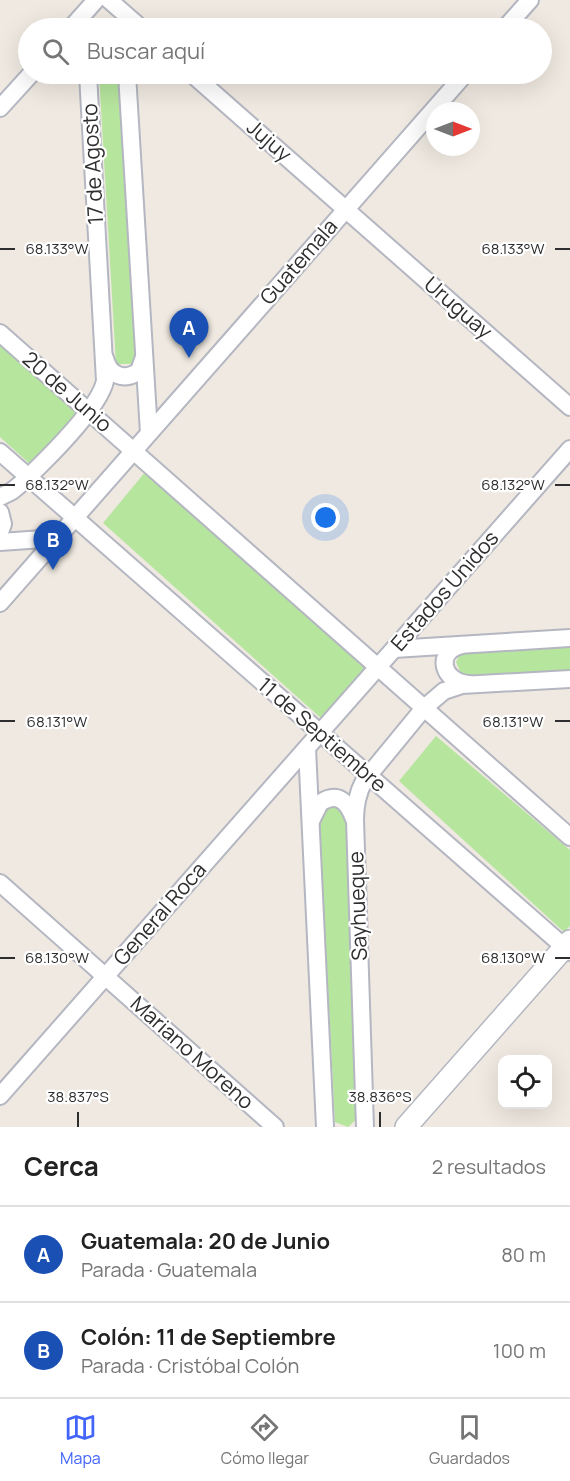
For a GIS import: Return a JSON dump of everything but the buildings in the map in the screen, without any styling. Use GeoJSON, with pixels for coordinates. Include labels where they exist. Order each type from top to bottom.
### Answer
{"type":"FeatureCollection","features":[{"type":"Feature","properties":{"kind":"street"},"geometry":{"type":"LineString","coordinates":[[109,0],[124,14]]}},
{"type":"Feature","properties":{"kind":"street"},"geometry":{"type":"LineString","coordinates":[[514,18],[530,0]]}},
{"type":"Feature","properties":{"kind":"street"},"geometry":{"type":"LineString","coordinates":[[0,108],[22,84]]}},
{"type":"Feature","properties":{"kind":"street","name":"17 de Agosto"},"geometry":{"type":"LineString","coordinates":[[0,496],[12,491],[28,477],[89,412],[103,390],[105,381],[89,84]]}},
{"type":"Feature","properties":{"kind":"street","name":"17 de Agosto"},"geometry":{"type":"LineString","coordinates":[[128,84],[149,433]]}},
{"type":"Feature","properties":{"kind":"street","name":"Jujuy"},"geometry":{"type":"LineString","coordinates":[[203,84],[346,209]]}},
{"type":"Feature","properties":{"kind":"street","name":"Guatemala"},"geometry":{"type":"LineString","coordinates":[[0,603],[456,84]]}},
{"type":"Feature","properties":{"kind":"street","name":"Uruguay"},"geometry":{"type":"LineString","coordinates":[[346,209],[570,407]]}},
{"type":"Feature","properties":{"kind":"street","name":"20 de Junio"},"geometry":{"type":"LineString","coordinates":[[0,333],[133,451]]}},
{"type":"Feature","properties":{"kind":"street"},"geometry":{"type":"LineString","coordinates":[[104,354],[107,365],[113,373],[127,376],[139,371],[143,364],[144,352]]}},
{"type":"Feature","properties":{"kind":"street","name":"Estados Unidos"},"geometry":{"type":"LineString","coordinates":[[320,733],[570,449]]}},
{"type":"Feature","properties":{"kind":"street"},"geometry":{"type":"LineString","coordinates":[[133,451],[570,837]]}},
{"type":"Feature","properties":{"kind":"street"},"geometry":{"type":"LineString","coordinates":[[0,452],[75,518]]}},
{"type":"Feature","properties":{"kind":"street"},"geometry":{"type":"LineString","coordinates":[[0,512],[3,524],[0,532]]}},
{"type":"Feature","properties":{"kind":"street","name":"11 de Septiembre"},"geometry":{"type":"LineString","coordinates":[[75,518],[568,947]]}},
{"type":"Feature","properties":{"kind":"street"},"geometry":{"type":"LineString","coordinates":[[0,542],[57,538]]}},
{"type":"Feature","properties":{"kind":"street"},"geometry":{"type":"LineString","coordinates":[[394,649],[570,638]]}},
{"type":"Feature","properties":{"kind":"street"},"geometry":{"type":"LineString","coordinates":[[466,644],[456,646],[448,652],[445,667],[448,675],[454,681],[472,685]]}},
{"type":"Feature","properties":{"kind":"street","name":"Sayhueque"},"geometry":{"type":"LineString","coordinates":[[364,1123],[355,820],[357,795],[368,775],[424,708],[444,691],[472,685],[570,679]]}},
{"type":"Feature","properties":{"kind":"street","name":"General Roca"},"geometry":{"type":"LineString","coordinates":[[0,1096],[320,733]]}},
{"type":"Feature","properties":{"kind":"street","name":"Sayhueque"},"geometry":{"type":"LineString","coordinates":[[307,748],[326,1122]]}},
{"type":"Feature","properties":{"kind":"street"},"geometry":{"type":"LineString","coordinates":[[310,822],[320,803],[333,798],[349,805],[355,820]]}},
{"type":"Feature","properties":{"kind":"street","name":"Mariano Moreno"},"geometry":{"type":"LineString","coordinates":[[0,882],[275,1127]]}},
{"type":"Feature","properties":{"kind":"street"},"geometry":{"type":"LineString","coordinates":[[406,1127],[568,947]]}},
{"type":"Feature","properties":{"kind":"green space"},"geometry":{"type":"Polygon","coordinates":[[[100,84],[121,84],[137,364],[116,364],[100,84]]]}},
{"type":"Feature","properties":{"kind":"green space"},"geometry":{"type":"Polygon","coordinates":[[[0,341],[82,411],[30,464],[0,437],[0,341]]]}},
{"type":"Feature","properties":{"kind":"green space"},"geometry":{"type":"Polygon","coordinates":[[[146,471],[370,667],[322,719],[103,523],[146,471]]]}},
{"type":"Feature","properties":{"kind":"green space"},"geometry":{"type":"Polygon","coordinates":[[[570,643],[570,670],[462,676],[456,662],[463,649],[570,643]]]}},
{"type":"Feature","properties":{"kind":"green space"},"geometry":{"type":"Polygon","coordinates":[[[436,736],[570,850],[570,926],[564,932],[399,781],[436,736]]]}},
{"type":"Feature","properties":{"kind":"green space"},"geometry":{"type":"Polygon","coordinates":[[[334,806],[346,814],[359,1117],[348,1127],[335,1122],[319,814],[334,806]]]}},
{"type":"Feature","properties":{"kind":"place","name":"Guatemala: 20 de Junio"},"geometry":{"type":"Point","coordinates":[189,358]}},
{"type":"Feature","properties":{"kind":"place","name":"Colón: 11 de Septiembre"},"geometry":{"type":"Point","coordinates":[53,570]}}]}
